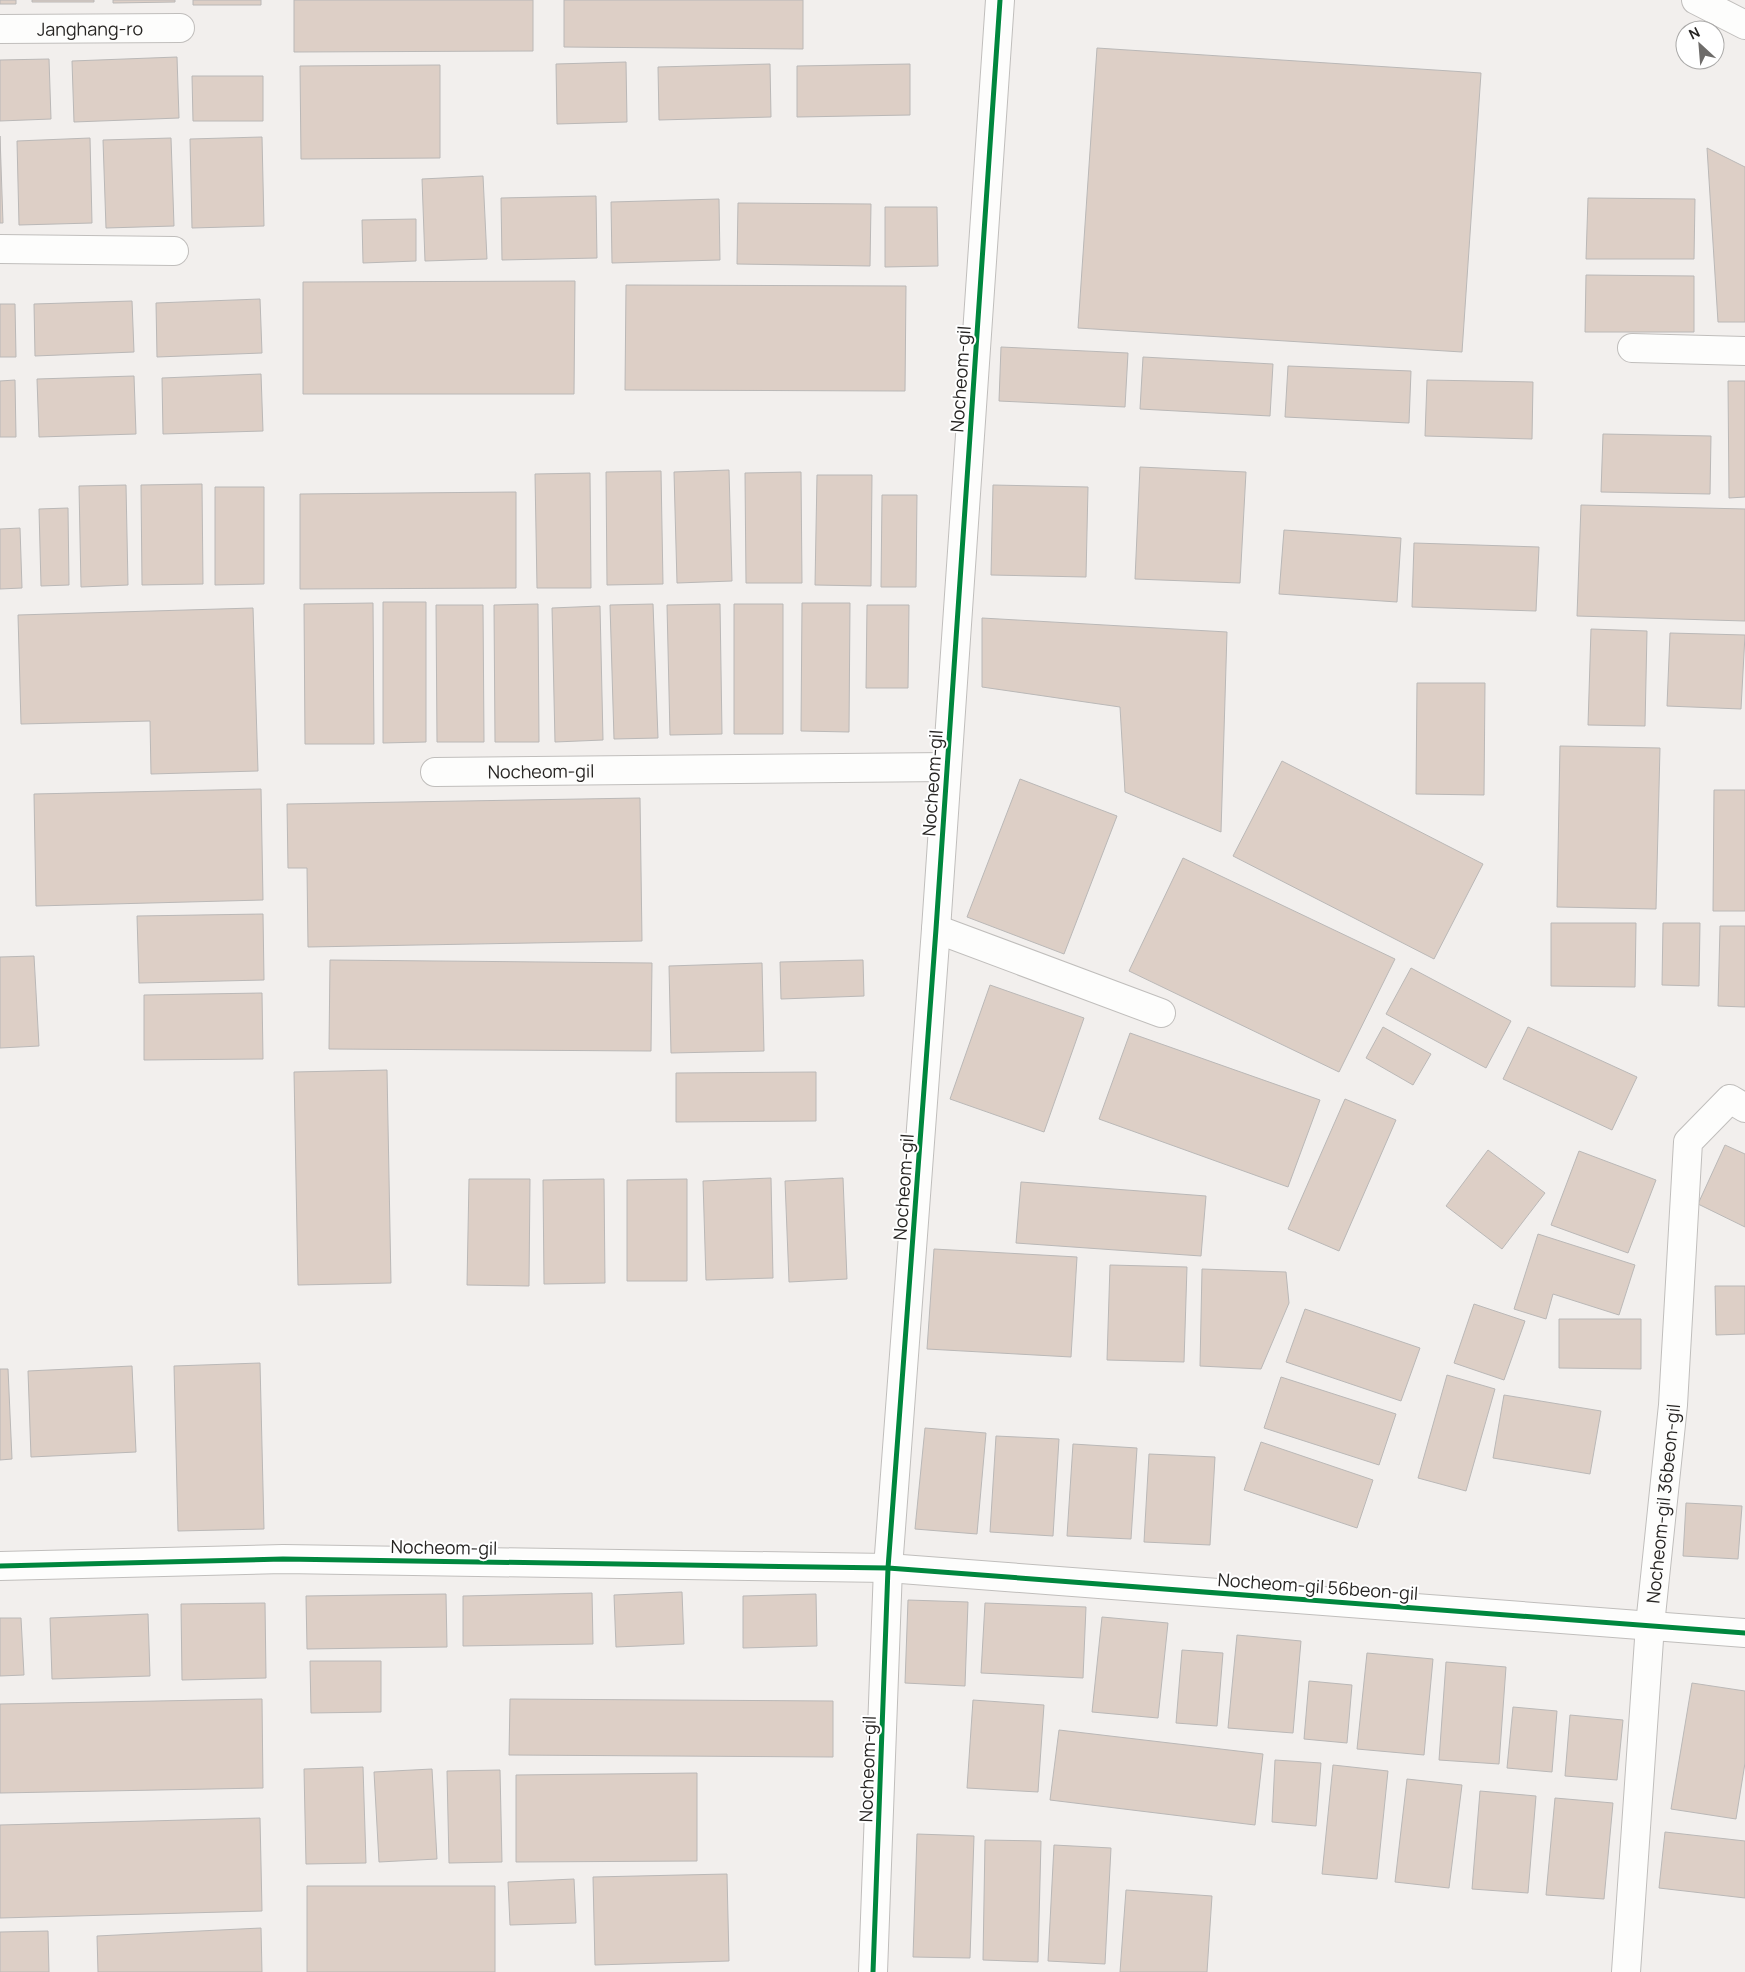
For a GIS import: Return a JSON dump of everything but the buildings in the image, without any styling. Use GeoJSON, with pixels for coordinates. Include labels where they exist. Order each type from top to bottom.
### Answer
{"type":"FeatureCollection","features":[{"type":"Feature","properties":{"kind":"street","name":"Nocheom-gil"},"geometry":{"type":"LineString","coordinates":[[873,1972],[888,1568],[936,929],[1000,0]]}},
{"type":"Feature","properties":{"kind":"street"},"geometry":{"type":"LineString","coordinates":[[1696,0],[1745,25]]}},
{"type":"Feature","properties":{"kind":"street","name":"Janghang-ro"},"geometry":{"type":"LineString","coordinates":[[0,29],[180,28]]}},
{"type":"Feature","properties":{"kind":"street"},"geometry":{"type":"LineString","coordinates":[[0,249],[174,251]]}},
{"type":"Feature","properties":{"kind":"street"},"geometry":{"type":"LineString","coordinates":[[1632,348],[1745,351]]}},
{"type":"Feature","properties":{"kind":"street","name":"Nocheom-gil"},"geometry":{"type":"LineString","coordinates":[[435,772],[947,767]]}},
{"type":"Feature","properties":{"kind":"street"},"geometry":{"type":"LineString","coordinates":[[936,929],[1161,1013]]}},
{"type":"Feature","properties":{"kind":"street","name":"Nocheom-gil 36beon-gil"},"geometry":{"type":"LineString","coordinates":[[1626,1972],[1626,1944],[1650,1625],[1673,1405],[1688,1142],[1730,1099],[1745,1108]]}},
{"type":"Feature","properties":{"kind":"street","name":"Nocheom-gil"},"geometry":{"type":"LineString","coordinates":[[0,1566],[283,1558],[888,1568]]}},
{"type":"Feature","properties":{"kind":"street","name":"Nocheom-gil 56beon-gil"},"geometry":{"type":"LineString","coordinates":[[888,1568],[1745,1633]]}},
{"type":"Feature","properties":{"kind":"cycle path"},"geometry":{"type":"LineString","coordinates":[[873,1972],[888,1568],[936,929],[1000,0]]}},
{"type":"Feature","properties":{"kind":"cycle path"},"geometry":{"type":"LineString","coordinates":[[0,1566],[283,1559],[888,1568],[1745,1633]]}}]}
